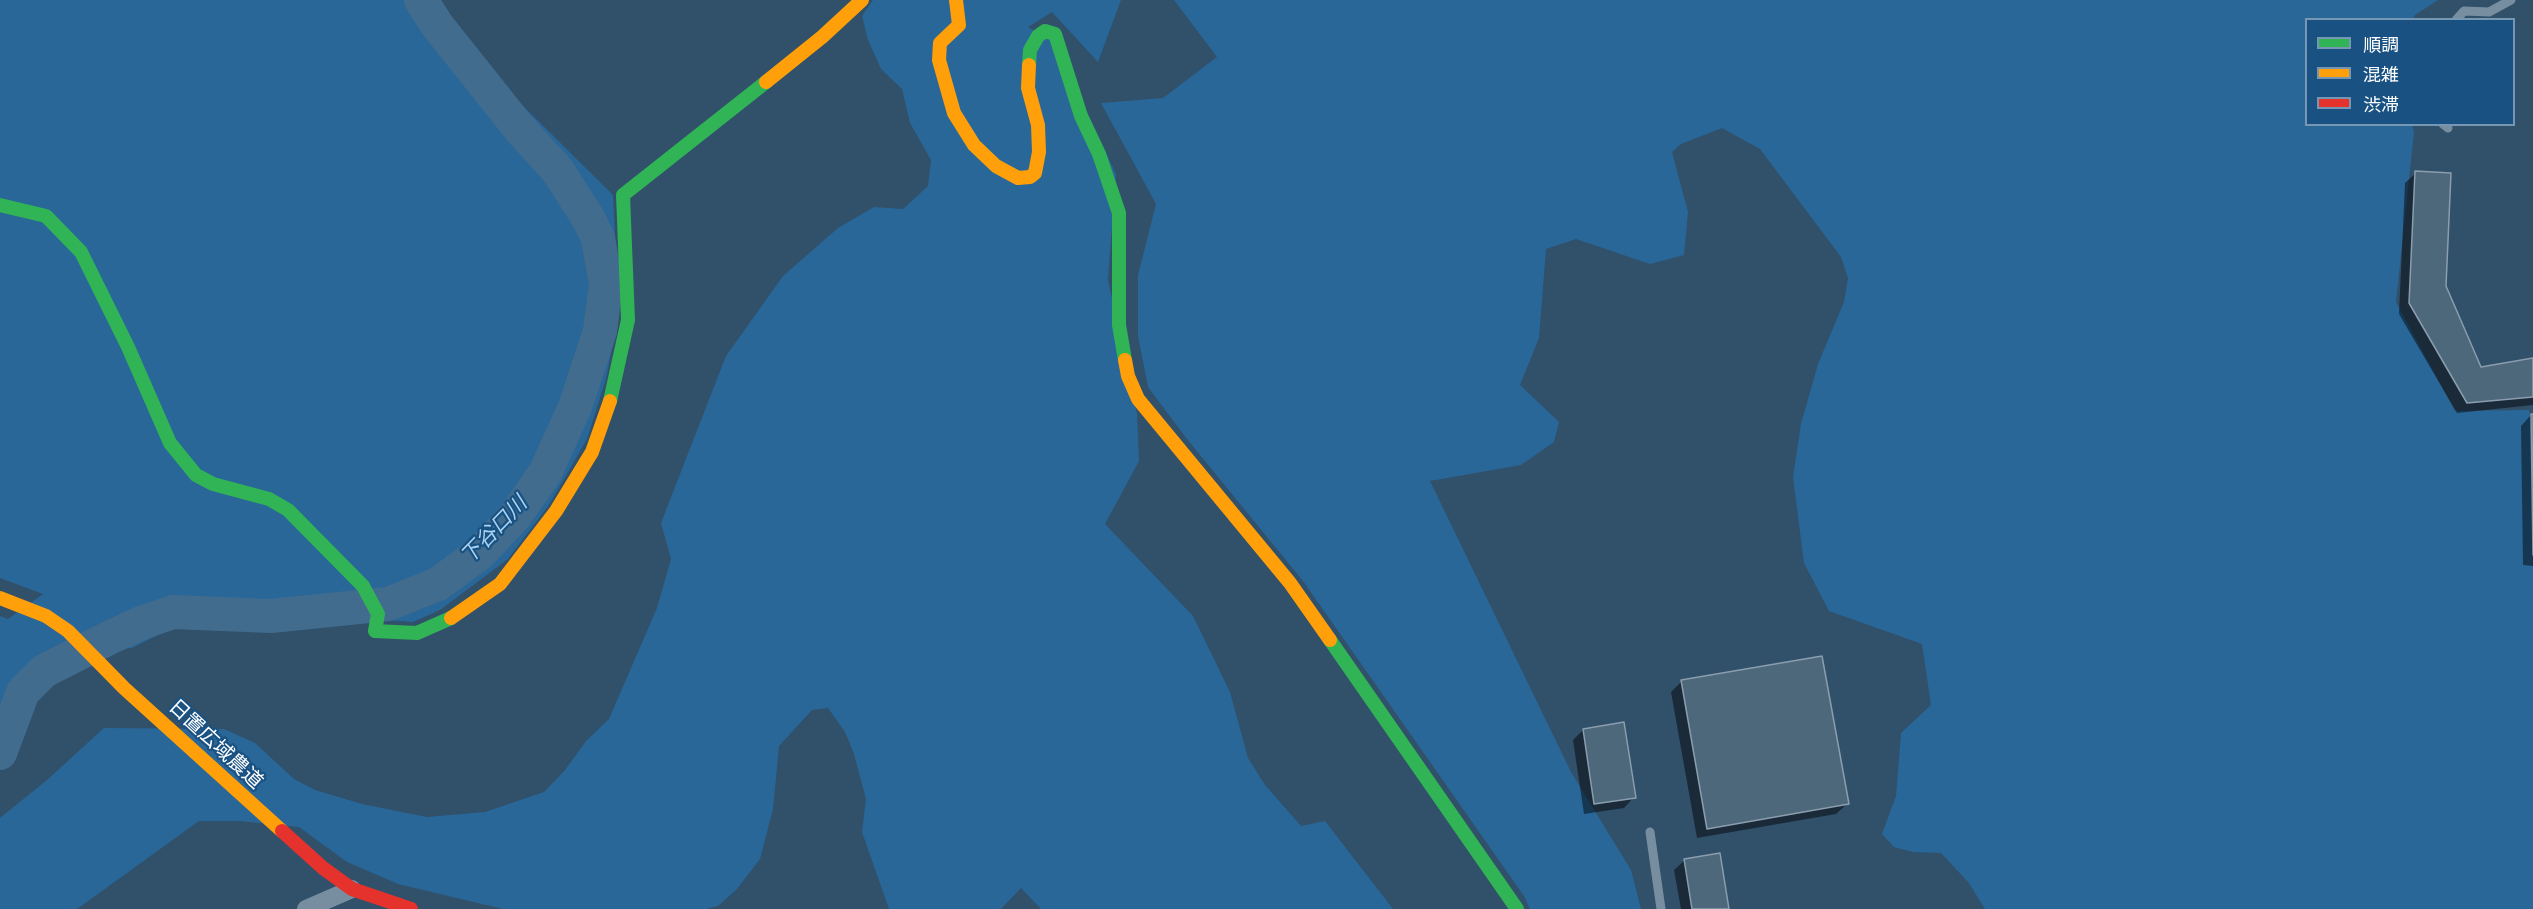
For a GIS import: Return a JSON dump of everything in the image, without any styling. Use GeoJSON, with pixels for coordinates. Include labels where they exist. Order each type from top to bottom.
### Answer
{"type":"FeatureCollection","features":[{"type":"Feature","properties":{"kind":"street"},"geometry":{"type":"LineString","coordinates":[[0,205],[46,216],[81,252],[128,347],[171,442],[196,475],[213,484],[269,499],[288,510],[363,586],[378,614],[375,631],[417,633],[445,622],[500,584],[556,511],[592,452],[613,393],[628,320],[623,195],[822,37],[862,0]]}},
{"type":"Feature","properties":{"kind":"street"},"geometry":{"type":"LineString","coordinates":[[956,0],[959,26],[940,43],[939,60],[954,113],[974,145],[996,166],[1018,178],[1030,177],[1035,173],[1039,152],[1038,125],[1028,88],[1030,50],[1038,36],[1045,31],[1055,34],[1081,116],[1099,153],[1119,213],[1119,325],[1128,376],[1138,399],[1290,583],[1517,909]]}},
{"type":"Feature","properties":{"kind":"street","name":"日置広域農道"},"geometry":{"type":"LineString","coordinates":[[0,598],[46,616],[68,631],[124,688],[323,868],[352,889],[411,909]]}},
{"type":"Feature","properties":{"kind":"street"},"geometry":{"type":"LineString","coordinates":[[306,909],[352,889]]}},
{"type":"Feature","properties":{"kind":"lane"},"geometry":{"type":"LineString","coordinates":[[2458,18],[2464,11],[2489,12],[2511,0]]}},
{"type":"Feature","properties":{"kind":"lane"},"geometry":{"type":"LineString","coordinates":[[1650,832],[1660,909]]}},
{"type":"Feature","properties":{"kind":"shaded area"},"geometry":{"type":"Polygon","coordinates":[[[0,0],[432,0],[500,83],[613,195],[619,312],[606,379],[587,439],[549,505],[508,559],[440,610],[413,622],[354,618],[178,625],[132,648],[56,651],[17,684],[0,719],[0,616],[8,619],[43,594],[0,578],[0,0]]]}},
{"type":"Feature","properties":{"kind":"shaded area"},"geometry":{"type":"Polygon","coordinates":[[[873,0],[1121,0],[1098,62],[1052,12],[1028,27],[1054,42],[1116,174],[1108,280],[1137,413],[1139,461],[1105,524],[1193,616],[1230,692],[1248,758],[1265,785],[1301,826],[1325,821],[1393,909],[1041,909],[1021,888],[1001,909],[889,909],[862,832],[866,799],[854,754],[845,732],[828,708],[812,710],[779,746],[773,809],[760,859],[737,889],[718,906],[706,909],[503,909],[398,884],[347,862],[299,827],[239,821],[199,821],[77,909],[0,909],[0,818],[47,780],[104,728],[224,729],[255,743],[294,779],[315,790],[362,804],[427,817],[485,812],[544,792],[565,770],[586,741],[609,719],[657,608],[671,559],[661,523],[726,356],[783,276],[838,228],[874,207],[903,209],[928,186],[931,160],[910,123],[902,89],[881,69],[868,40],[862,16],[873,0]]]}},
{"type":"Feature","properties":{"kind":"shaded area"},"geometry":{"type":"Polygon","coordinates":[[[1174,0],[2438,0],[2414,18],[2305,18],[2305,126],[2412,126],[2414,132],[2396,302],[2455,411],[2529,410],[2533,437],[2533,909],[1985,909],[1969,883],[1941,853],[1913,852],[1894,847],[1882,834],[1896,796],[1901,733],[1931,705],[1922,644],[1829,611],[1804,563],[1793,477],[1801,424],[1818,364],[1844,302],[1848,278],[1841,257],[1760,149],[1722,128],[1681,144],[1672,152],[1688,212],[1684,255],[1650,264],[1576,239],[1546,249],[1539,338],[1520,385],[1559,422],[1554,442],[1521,465],[1430,481],[1571,772],[1631,870],[1641,909],[1530,909],[1524,896],[1303,581],[1187,439],[1148,387],[1138,336],[1138,275],[1156,204],[1101,103],[1163,98],[1217,57],[1174,0]]]}},
{"type":"Feature","properties":{"kind":"building"},"geometry":{"type":"Polygon","coordinates":[[[2415,171],[2451,173],[2446,286],[2481,367],[2533,358],[2533,397],[2467,403],[2409,303],[2415,171]]]}},
{"type":"Feature","properties":{"kind":"building"},"geometry":{"type":"Polygon","coordinates":[[[2531,414],[2533,414],[2533,555],[2531,414]]]}},
{"type":"Feature","properties":{"kind":"building"},"geometry":{"type":"Polygon","coordinates":[[[1822,656],[1849,804],[1707,829],[1681,680],[1822,656]]]}},
{"type":"Feature","properties":{"kind":"building"},"geometry":{"type":"Polygon","coordinates":[[[1624,722],[1636,798],[1594,804],[1583,729],[1624,722]]]}},
{"type":"Feature","properties":{"kind":"building"},"geometry":{"type":"Polygon","coordinates":[[[1720,853],[1729,909],[1692,909],[1684,859],[1720,853]]]}},
{"type":"Feature","properties":{"kind":"waterway","name":"下谷口川"},"geometry":{"type":"LineString","coordinates":[[0,753],[23,692],[44,671],[141,623],[173,612],[271,616],[388,604],[438,584],[479,554],[515,516],[545,473],[575,407],[600,331],[606,284],[598,238],[558,171],[519,128],[437,25],[421,0]]}},
{"type":"Feature","properties":{"kind":"traffic: fast"},"geometry":{"type":"LineString","coordinates":[[1029,65],[1030,50],[1038,36],[1045,31],[1055,34],[1081,116],[1099,154],[1119,213],[1119,325],[1125,360]]}},
{"type":"Feature","properties":{"kind":"traffic: fast"},"geometry":{"type":"LineString","coordinates":[[610,401],[628,320],[623,195],[766,82]]}},
{"type":"Feature","properties":{"kind":"traffic: fast"},"geometry":{"type":"LineString","coordinates":[[0,205],[46,216],[81,252],[128,347],[170,443],[196,475],[213,484],[269,499],[288,510],[363,586],[378,614],[375,631],[417,633],[451,618]]}},
{"type":"Feature","properties":{"kind":"traffic: fast"},"geometry":{"type":"LineString","coordinates":[[1330,640],[1517,909]]}},
{"type":"Feature","properties":{"kind":"traffic: slow"},"geometry":{"type":"LineString","coordinates":[[766,82],[822,37],[862,0]]}},
{"type":"Feature","properties":{"kind":"traffic: slow"},"geometry":{"type":"LineString","coordinates":[[956,0],[959,25],[940,43],[939,60],[954,113],[974,145],[996,166],[1018,178],[1030,177],[1035,173],[1039,152],[1038,125],[1028,88],[1029,65]]}},
{"type":"Feature","properties":{"kind":"traffic: slow"},"geometry":{"type":"LineString","coordinates":[[1125,360],[1128,376],[1138,399],[1290,583],[1330,640]]}},
{"type":"Feature","properties":{"kind":"traffic: slow"},"geometry":{"type":"LineString","coordinates":[[451,618],[500,584],[556,511],[592,452],[610,401]]}},
{"type":"Feature","properties":{"kind":"traffic: slow"},"geometry":{"type":"LineString","coordinates":[[0,598],[46,616],[68,631],[124,688],[282,831]]}},
{"type":"Feature","properties":{"kind":"traffic: jam"},"geometry":{"type":"LineString","coordinates":[[282,831],[323,868],[352,889],[411,909]]}}]}
